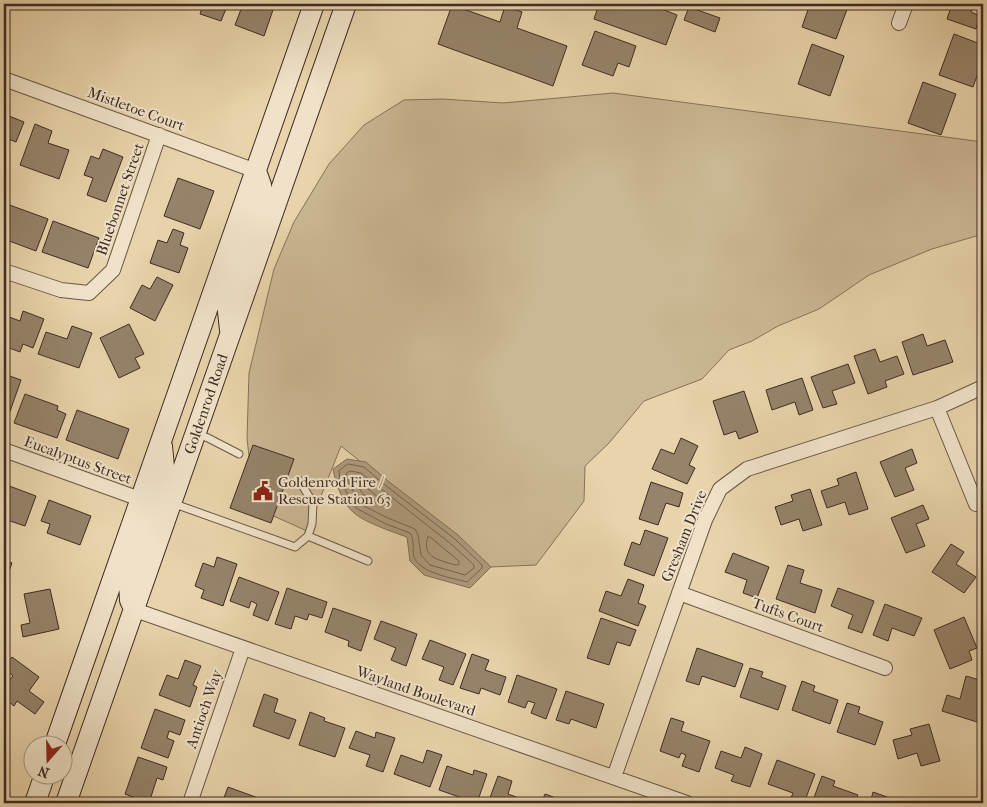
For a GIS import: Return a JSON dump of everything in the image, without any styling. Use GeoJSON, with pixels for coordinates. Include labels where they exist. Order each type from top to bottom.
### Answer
{"type":"FeatureCollection","features":[{"type":"Feature","properties":{"kind":"main road","name":"Goldenrod Road"},"geometry":{"type":"LineString","coordinates":[[58,734],[314,4]]}},
{"type":"Feature","properties":{"kind":"main road","name":"Goldenrod Road"},"geometry":{"type":"LineString","coordinates":[[66,803],[346,4]]}},
{"type":"Feature","properties":{"kind":"main road"},"geometry":{"type":"LineString","coordinates":[[231,334],[226,302],[262,201],[261,185],[256,170]]}},
{"type":"Feature","properties":{"kind":"main road"},"geometry":{"type":"LineString","coordinates":[[135,610],[130,600],[129,580],[165,478],[162,439]]}},
{"type":"Feature","properties":{"kind":"main road"},"geometry":{"type":"LineString","coordinates":[[35,803],[42,784]]}},
{"type":"Feature","properties":{"kind":"street"},"geometry":{"type":"LineString","coordinates":[[899,22],[906,4]]}},
{"type":"Feature","properties":{"kind":"street","name":"Mistletoe Court"},"geometry":{"type":"LineString","coordinates":[[4,79],[256,170]]}},
{"type":"Feature","properties":{"kind":"street","name":"Bluebonnet Street"},"geometry":{"type":"LineString","coordinates":[[4,271],[61,290],[89,293],[113,270],[158,135]]}},
{"type":"Feature","properties":{"kind":"street","name":"Gresham Drive"},"geometry":{"type":"LineString","coordinates":[[614,778],[705,520],[720,489],[747,469],[937,408],[983,387]]}},
{"type":"Feature","properties":{"kind":"street"},"geometry":{"type":"LineString","coordinates":[[937,408],[976,504]]}},
{"type":"Feature","properties":{"kind":"street","name":"Eucalyptus Street"},"geometry":{"type":"LineString","coordinates":[[4,450],[140,499]]}},
{"type":"Feature","properties":{"kind":"street","name":"Tufts Court"},"geometry":{"type":"LineString","coordinates":[[679,593],[885,668]]}},
{"type":"Feature","properties":{"kind":"street","name":"Wayland Boulevard"},"geometry":{"type":"LineString","coordinates":[[135,610],[687,803]]}},
{"type":"Feature","properties":{"kind":"street","name":"Antioch Way"},"geometry":{"type":"LineString","coordinates":[[190,803],[243,648]]}},
{"type":"Feature","properties":{"kind":"lane"},"geometry":{"type":"LineString","coordinates":[[195,433],[239,454]]}},
{"type":"Feature","properties":{"kind":"lane"},"geometry":{"type":"LineString","coordinates":[[171,503],[295,547],[308,536],[312,524],[313,503],[299,480]]}},
{"type":"Feature","properties":{"kind":"lane"},"geometry":{"type":"LineString","coordinates":[[308,536],[368,561]]}},
{"type":"Feature","properties":{"kind":"shaded area"},"geometry":{"type":"Polygon","coordinates":[[[613,93],[983,142],[983,234],[932,249],[869,275],[819,309],[778,326],[752,341],[729,350],[702,379],[644,401],[609,443],[585,466],[584,501],[536,565],[491,567],[341,446],[307,531],[267,513],[253,488],[247,439],[249,373],[274,269],[294,222],[329,164],[364,125],[404,100],[443,99],[503,103],[613,93]]]}},
{"type":"Feature","properties":{"kind":"water"},"geometry":{"type":"Polygon","coordinates":[[[347,459],[366,462],[458,535],[491,567],[470,588],[424,575],[410,561],[407,537],[358,516],[346,504],[333,469],[347,459]]]}},
{"type":"Feature","properties":{"kind":"building"},"geometry":{"type":"Polygon","coordinates":[[[201,4],[228,4],[221,21],[200,14],[203,5],[201,4]]]}},
{"type":"Feature","properties":{"kind":"building"},"geometry":{"type":"Polygon","coordinates":[[[243,4],[266,4],[274,7],[264,36],[235,25],[243,4]]]}},
{"type":"Feature","properties":{"kind":"building"},"geometry":{"type":"Polygon","coordinates":[[[599,4],[649,4],[677,15],[666,45],[594,19],[599,4]]]}},
{"type":"Feature","properties":{"kind":"building"},"geometry":{"type":"Polygon","coordinates":[[[707,4],[725,4],[723,10],[707,4]]]}},
{"type":"Feature","properties":{"kind":"building"},"geometry":{"type":"Polygon","coordinates":[[[810,4],[849,4],[836,39],[802,27],[810,4]]]}},
{"type":"Feature","properties":{"kind":"building"},"geometry":{"type":"Polygon","coordinates":[[[952,4],[974,4],[971,12],[980,16],[976,29],[947,19],[952,4]]]}},
{"type":"Feature","properties":{"kind":"building"},"geometry":{"type":"Polygon","coordinates":[[[452,5],[500,22],[505,6],[522,12],[517,28],[567,46],[553,86],[438,44],[452,5]]]}},
{"type":"Feature","properties":{"kind":"building"},"geometry":{"type":"Polygon","coordinates":[[[689,7],[720,18],[715,32],[684,20],[689,7]]]}},
{"type":"Feature","properties":{"kind":"building"},"geometry":{"type":"Polygon","coordinates":[[[595,31],[636,46],[629,67],[618,63],[613,76],[582,65],[595,31]]]}},
{"type":"Feature","properties":{"kind":"building"},"geometry":{"type":"Polygon","coordinates":[[[954,34],[983,45],[983,59],[973,87],[939,75],[954,34]]]}},
{"type":"Feature","properties":{"kind":"building"},"geometry":{"type":"Polygon","coordinates":[[[812,44],[844,56],[830,96],[798,84],[812,44]]]}},
{"type":"Feature","properties":{"kind":"building"},"geometry":{"type":"Polygon","coordinates":[[[923,82],[956,94],[941,135],[908,123],[923,82]]]}},
{"type":"Feature","properties":{"kind":"building"},"geometry":{"type":"Polygon","coordinates":[[[4,114],[24,122],[16,142],[6,138],[4,145],[4,114]]]}},
{"type":"Feature","properties":{"kind":"building"},"geometry":{"type":"Polygon","coordinates":[[[35,124],[52,131],[48,143],[69,150],[59,179],[20,165],[35,124]]]}},
{"type":"Feature","properties":{"kind":"building"},"geometry":{"type":"Polygon","coordinates":[[[103,149],[123,157],[106,202],[87,195],[93,178],[84,175],[91,156],[99,159],[103,149]]]}},
{"type":"Feature","properties":{"kind":"building"},"geometry":{"type":"Polygon","coordinates":[[[178,178],[214,191],[200,229],[164,216],[178,178]]]}},
{"type":"Feature","properties":{"kind":"building"},"geometry":{"type":"Polygon","coordinates":[[[4,203],[48,219],[36,251],[4,239],[4,203]]]}},
{"type":"Feature","properties":{"kind":"building"},"geometry":{"type":"Polygon","coordinates":[[[53,221],[99,238],[88,268],[42,252],[53,221]]]}},
{"type":"Feature","properties":{"kind":"building"},"geometry":{"type":"Polygon","coordinates":[[[173,229],[184,233],[180,245],[188,248],[179,273],[150,263],[158,240],[167,243],[173,229]]]}},
{"type":"Feature","properties":{"kind":"building"},"geometry":{"type":"Polygon","coordinates":[[[157,277],[173,285],[155,321],[130,308],[142,285],[150,289],[157,277]]]}},
{"type":"Feature","properties":{"kind":"building"},"geometry":{"type":"Polygon","coordinates":[[[23,311],[44,319],[33,348],[23,344],[20,352],[4,346],[4,315],[20,321],[23,311]]]}},
{"type":"Feature","properties":{"kind":"building"},"geometry":{"type":"Polygon","coordinates":[[[129,324],[144,354],[135,358],[140,368],[119,378],[100,338],[129,324]]]}},
{"type":"Feature","properties":{"kind":"building"},"geometry":{"type":"Polygon","coordinates":[[[72,326],[92,333],[79,368],[38,354],[46,332],[67,339],[72,326]]]}},
{"type":"Feature","properties":{"kind":"building"},"geometry":{"type":"Polygon","coordinates":[[[923,334],[927,346],[945,340],[953,362],[913,375],[902,342],[923,334]]]}},
{"type":"Feature","properties":{"kind":"building"},"geometry":{"type":"Polygon","coordinates":[[[875,349],[880,362],[897,356],[904,374],[885,381],[887,387],[868,394],[854,356],[875,349]]]}},
{"type":"Feature","properties":{"kind":"building"},"geometry":{"type":"Polygon","coordinates":[[[848,364],[855,383],[832,391],[837,404],[823,408],[811,377],[848,364]]]}},
{"type":"Feature","properties":{"kind":"building"},"geometry":{"type":"Polygon","coordinates":[[[4,374],[21,380],[7,420],[4,419],[4,374]]]}},
{"type":"Feature","properties":{"kind":"building"},"geometry":{"type":"Polygon","coordinates":[[[802,378],[813,410],[799,415],[795,402],[772,410],[766,390],[802,378]]]}},
{"type":"Feature","properties":{"kind":"building"},"geometry":{"type":"Polygon","coordinates":[[[744,391],[758,432],[739,439],[736,431],[724,435],[713,401],[744,391]]]}},
{"type":"Feature","properties":{"kind":"building"},"geometry":{"type":"Polygon","coordinates":[[[25,394],[58,406],[57,410],[66,414],[57,438],[14,423],[25,394]]]}},
{"type":"Feature","properties":{"kind":"building"},"geometry":{"type":"Polygon","coordinates":[[[77,410],[129,429],[118,459],[66,440],[77,410]]]}},
{"type":"Feature","properties":{"kind":"building"},"geometry":{"type":"Polygon","coordinates":[[[681,438],[698,446],[689,465],[695,468],[687,484],[652,469],[661,449],[674,454],[681,438]]]}},
{"type":"Feature","properties":{"kind":"building"},"geometry":{"type":"Polygon","coordinates":[[[253,445],[294,459],[271,523],[230,508],[253,445]]]}},
{"type":"Feature","properties":{"kind":"building"},"geometry":{"type":"Polygon","coordinates":[[[912,449],[917,463],[905,468],[914,490],[895,497],[880,462],[912,449]]]}},
{"type":"Feature","properties":{"kind":"building"},"geometry":{"type":"Polygon","coordinates":[[[856,472],[868,509],[849,515],[845,502],[827,508],[821,491],[839,485],[837,479],[856,472]]]}},
{"type":"Feature","properties":{"kind":"building"},"geometry":{"type":"Polygon","coordinates":[[[651,482],[683,493],[679,507],[666,503],[658,525],[639,519],[651,482]]]}},
{"type":"Feature","properties":{"kind":"building"},"geometry":{"type":"Polygon","coordinates":[[[4,484],[36,496],[25,526],[4,519],[4,484]]]}},
{"type":"Feature","properties":{"kind":"building"},"geometry":{"type":"Polygon","coordinates":[[[810,489],[822,525],[803,531],[799,519],[781,525],[775,507],[793,501],[791,495],[810,489]]]}},
{"type":"Feature","properties":{"kind":"building"},"geometry":{"type":"Polygon","coordinates":[[[49,500],[91,516],[80,545],[47,533],[50,524],[41,521],[49,500]]]}},
{"type":"Feature","properties":{"kind":"building"},"geometry":{"type":"Polygon","coordinates":[[[923,505],[929,519],[916,524],[925,546],[906,553],[891,518],[923,505]]]}},
{"type":"Feature","properties":{"kind":"building"},"geometry":{"type":"Polygon","coordinates":[[[645,530],[668,538],[654,576],[624,565],[632,542],[640,545],[645,530]]]}},
{"type":"Feature","properties":{"kind":"building"},"geometry":{"type":"Polygon","coordinates":[[[951,544],[964,552],[956,564],[976,577],[964,593],[932,572],[951,544]]]}},
{"type":"Feature","properties":{"kind":"building"},"geometry":{"type":"Polygon","coordinates":[[[733,553],[769,567],[757,598],[743,593],[747,580],[725,572],[733,553]]]}},
{"type":"Feature","properties":{"kind":"building"},"geometry":{"type":"Polygon","coordinates":[[[217,557],[237,564],[223,606],[201,598],[204,590],[195,586],[203,563],[214,567],[217,557]]]}},
{"type":"Feature","properties":{"kind":"building"},"geometry":{"type":"Polygon","coordinates":[[[4,560],[12,563],[4,585],[4,560]]]}},
{"type":"Feature","properties":{"kind":"building"},"geometry":{"type":"Polygon","coordinates":[[[788,565],[804,570],[800,583],[822,590],[815,613],[776,599],[788,565]]]}},
{"type":"Feature","properties":{"kind":"building"},"geometry":{"type":"Polygon","coordinates":[[[239,577],[279,592],[268,621],[253,615],[257,604],[251,601],[249,608],[230,601],[239,577]]]}},
{"type":"Feature","properties":{"kind":"building"},"geometry":{"type":"Polygon","coordinates":[[[628,579],[644,585],[638,603],[646,606],[638,626],[599,611],[606,591],[621,596],[628,579]]]}},
{"type":"Feature","properties":{"kind":"building"},"geometry":{"type":"Polygon","coordinates":[[[287,588],[327,602],[322,618],[309,614],[307,620],[295,616],[291,629],[275,624],[287,588]]]}},
{"type":"Feature","properties":{"kind":"building"},"geometry":{"type":"Polygon","coordinates":[[[838,588],[874,601],[862,633],[848,628],[853,615],[831,606],[838,588]]]}},
{"type":"Feature","properties":{"kind":"building"},"geometry":{"type":"Polygon","coordinates":[[[50,589],[59,629],[23,637],[21,625],[30,623],[24,594],[50,589]]]}},
{"type":"Feature","properties":{"kind":"building"},"geometry":{"type":"Polygon","coordinates":[[[885,604],[922,618],[914,636],[892,628],[888,641],[873,635],[885,604]]]}},
{"type":"Feature","properties":{"kind":"building"},"geometry":{"type":"Polygon","coordinates":[[[333,608],[371,621],[361,651],[348,646],[349,641],[325,632],[333,608]]]}},
{"type":"Feature","properties":{"kind":"building"},"geometry":{"type":"Polygon","coordinates":[[[964,617],[977,648],[969,651],[972,660],[950,669],[934,630],[964,617]]]}},
{"type":"Feature","properties":{"kind":"building"},"geometry":{"type":"Polygon","coordinates":[[[601,618],[636,630],[630,646],[617,642],[609,665],[587,658],[601,618]]]}},
{"type":"Feature","properties":{"kind":"building"},"geometry":{"type":"Polygon","coordinates":[[[381,621],[417,634],[406,666],[391,660],[396,648],[374,639],[381,621]]]}},
{"type":"Feature","properties":{"kind":"building"},"geometry":{"type":"Polygon","coordinates":[[[430,640],[466,654],[453,685],[439,680],[444,667],[422,659],[430,640]]]}},
{"type":"Feature","properties":{"kind":"building"},"geometry":{"type":"Polygon","coordinates":[[[697,648],[743,664],[735,687],[702,676],[699,685],[686,681],[697,648]]]}},
{"type":"Feature","properties":{"kind":"building"},"geometry":{"type":"Polygon","coordinates":[[[472,654],[489,660],[485,670],[506,677],[500,695],[481,688],[479,694],[460,688],[472,654]]]}},
{"type":"Feature","properties":{"kind":"building"},"geometry":{"type":"Polygon","coordinates":[[[12,657],[39,677],[29,691],[44,702],[35,714],[17,701],[14,706],[4,698],[4,687],[13,676],[4,668],[12,657]]]}},
{"type":"Feature","properties":{"kind":"building"},"geometry":{"type":"Polygon","coordinates":[[[185,660],[201,666],[193,685],[197,687],[190,707],[159,695],[167,675],[178,679],[185,660]]]}},
{"type":"Feature","properties":{"kind":"building"},"geometry":{"type":"Polygon","coordinates":[[[750,668],[763,672],[761,677],[786,686],[778,710],[740,697],[750,668]]]}},
{"type":"Feature","properties":{"kind":"building"},"geometry":{"type":"Polygon","coordinates":[[[517,675],[557,689],[546,719],[531,713],[535,703],[528,701],[525,708],[508,702],[517,675]]]}},
{"type":"Feature","properties":{"kind":"building"},"geometry":{"type":"Polygon","coordinates":[[[966,676],[983,681],[983,702],[977,722],[942,711],[947,695],[960,699],[966,676]]]}},
{"type":"Feature","properties":{"kind":"building"},"geometry":{"type":"Polygon","coordinates":[[[802,681],[815,686],[813,691],[838,700],[830,724],[792,710],[802,681]]]}},
{"type":"Feature","properties":{"kind":"building"},"geometry":{"type":"Polygon","coordinates":[[[566,691],[604,704],[596,728],[571,719],[569,724],[556,720],[566,691]]]}},
{"type":"Feature","properties":{"kind":"building"},"geometry":{"type":"Polygon","coordinates":[[[264,694],[278,699],[274,712],[296,720],[289,739],[253,726],[264,694]]]}},
{"type":"Feature","properties":{"kind":"building"},"geometry":{"type":"Polygon","coordinates":[[[847,703],[860,707],[858,713],[883,722],[875,745],[837,732],[847,703]]]}},
{"type":"Feature","properties":{"kind":"building"},"geometry":{"type":"Polygon","coordinates":[[[155,709],[185,720],[180,735],[169,731],[167,738],[174,741],[168,758],[141,748],[155,709]]]}},
{"type":"Feature","properties":{"kind":"building"},"geometry":{"type":"Polygon","coordinates":[[[310,712],[325,718],[324,721],[345,728],[335,757],[299,745],[310,712]]]}},
{"type":"Feature","properties":{"kind":"building"},"geometry":{"type":"Polygon","coordinates":[[[671,718],[684,722],[681,731],[710,741],[699,772],[682,766],[686,755],[681,753],[679,758],[660,751],[671,718]]]}},
{"type":"Feature","properties":{"kind":"building"},"geometry":{"type":"Polygon","coordinates":[[[929,724],[940,761],[921,766],[917,753],[898,759],[893,740],[912,735],[910,729],[929,724]]]}},
{"type":"Feature","properties":{"kind":"building"},"geometry":{"type":"Polygon","coordinates":[[[356,731],[375,738],[376,732],[395,738],[383,772],[366,766],[370,755],[349,748],[356,731]]]}},
{"type":"Feature","properties":{"kind":"building"},"geometry":{"type":"Polygon","coordinates":[[[745,747],[762,754],[750,787],[731,781],[734,775],[715,768],[721,751],[741,758],[745,747]]]}},
{"type":"Feature","properties":{"kind":"building"},"geometry":{"type":"Polygon","coordinates":[[[427,750],[442,755],[430,787],[394,774],[401,755],[423,763],[427,750]]]}},
{"type":"Feature","properties":{"kind":"building"},"geometry":{"type":"Polygon","coordinates":[[[138,757],[167,767],[163,780],[157,778],[149,803],[125,794],[138,757]]]}},
{"type":"Feature","properties":{"kind":"building"},"geometry":{"type":"Polygon","coordinates":[[[777,760],[815,774],[804,803],[791,798],[793,793],[768,784],[777,760]]]}},
{"type":"Feature","properties":{"kind":"building"},"geometry":{"type":"Polygon","coordinates":[[[447,766],[473,775],[474,770],[487,774],[477,803],[439,790],[447,766]]]}},
{"type":"Feature","properties":{"kind":"building"},"geometry":{"type":"Polygon","coordinates":[[[498,776],[512,781],[508,794],[530,802],[488,803],[498,776]]]}},
{"type":"Feature","properties":{"kind":"building"},"geometry":{"type":"Polygon","coordinates":[[[822,776],[835,781],[833,786],[858,795],[855,803],[812,803],[822,776]]]}},
{"type":"Feature","properties":{"kind":"building"},"geometry":{"type":"Polygon","coordinates":[[[228,787],[269,802],[222,803],[228,787]]]}},
{"type":"Feature","properties":{"kind":"building"},"geometry":{"type":"Polygon","coordinates":[[[873,792],[904,803],[870,803],[873,792]]]}},
{"type":"Feature","properties":{"kind":"building"},"geometry":{"type":"Polygon","coordinates":[[[545,794],[570,803],[541,803],[545,794]]]}},
{"type":"Feature","properties":{"kind":"building"},"geometry":{"type":"Polygon","coordinates":[[[279,799],[291,803],[278,803],[279,799]]]}},
{"type":"Feature","properties":{"kind":"place","name":"Goldenrod Fire / Rescue Station 63"},"geometry":{"type":"Point","coordinates":[263,491]}}]}
